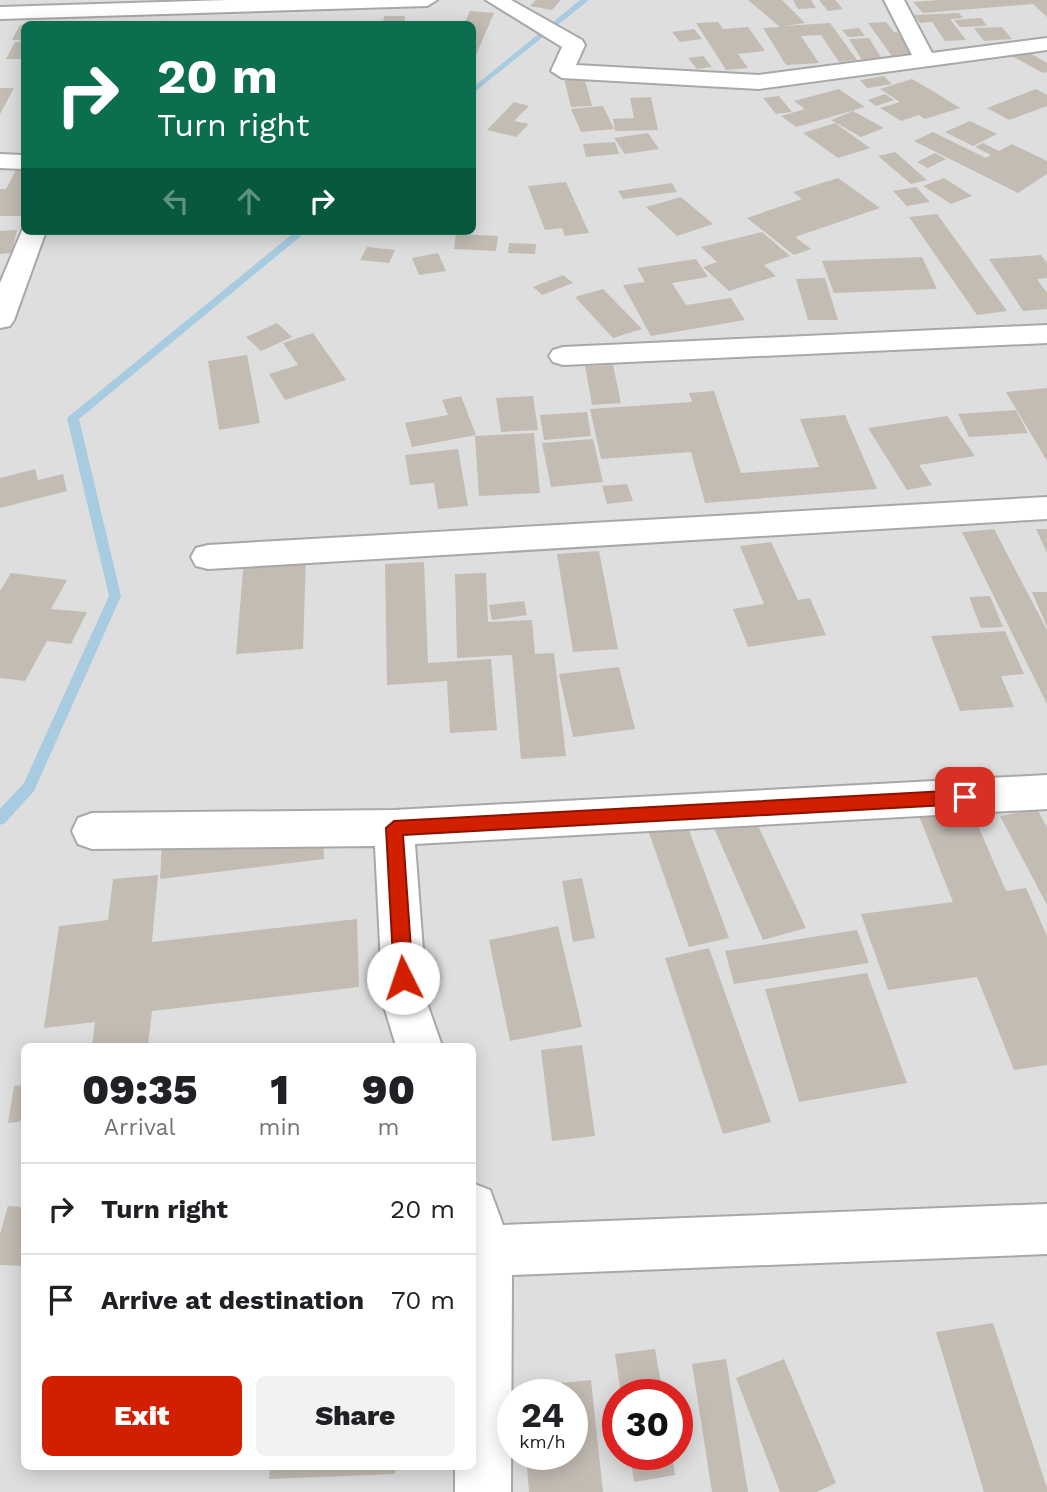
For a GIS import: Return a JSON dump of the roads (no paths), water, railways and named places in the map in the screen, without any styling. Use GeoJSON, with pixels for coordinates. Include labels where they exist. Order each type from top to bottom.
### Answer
{"type":"FeatureCollection","features":[{"type":"Feature","properties":{"kind":"street"},"geometry":{"type":"LineString","coordinates":[[0,13],[115,12],[427,0]]}},
{"type":"Feature","properties":{"kind":"street"},"geometry":{"type":"LineString","coordinates":[[496,0],[574,45],[562,71],[759,82],[1047,44]]}},
{"type":"Feature","properties":{"kind":"street"},"geometry":{"type":"LineString","coordinates":[[894,0],[925,59]]}},
{"type":"Feature","properties":{"kind":"street"},"geometry":{"type":"LineString","coordinates":[[0,161],[21,162]]}},
{"type":"Feature","properties":{"kind":"street"},"geometry":{"type":"LineString","coordinates":[[0,320],[8,277],[31,235]]}},
{"type":"Feature","properties":{"kind":"street"},"geometry":{"type":"LineString","coordinates":[[563,356],[1047,334]]}},
{"type":"Feature","properties":{"kind":"street"},"geometry":{"type":"LineString","coordinates":[[208,557],[1047,508]]}},
{"type":"Feature","properties":{"kind":"street"},"geometry":{"type":"LineString","coordinates":[[92,831],[394,828],[1047,792]]}},
{"type":"Feature","properties":{"kind":"street"},"geometry":{"type":"LineString","coordinates":[[394,828],[405,1003],[418,1043]]}},
{"type":"Feature","properties":{"kind":"street"},"geometry":{"type":"LineString","coordinates":[[483,1492],[480,1230],[1047,1229]]}},
{"type":"Feature","properties":{"kind":"waterway"},"geometry":{"type":"LineString","coordinates":[[476,89],[585,0]]}},
{"type":"Feature","properties":{"kind":"waterway"},"geometry":{"type":"LineString","coordinates":[[0,819],[29,787],[115,596],[73,418],[297,235]]}}]}
